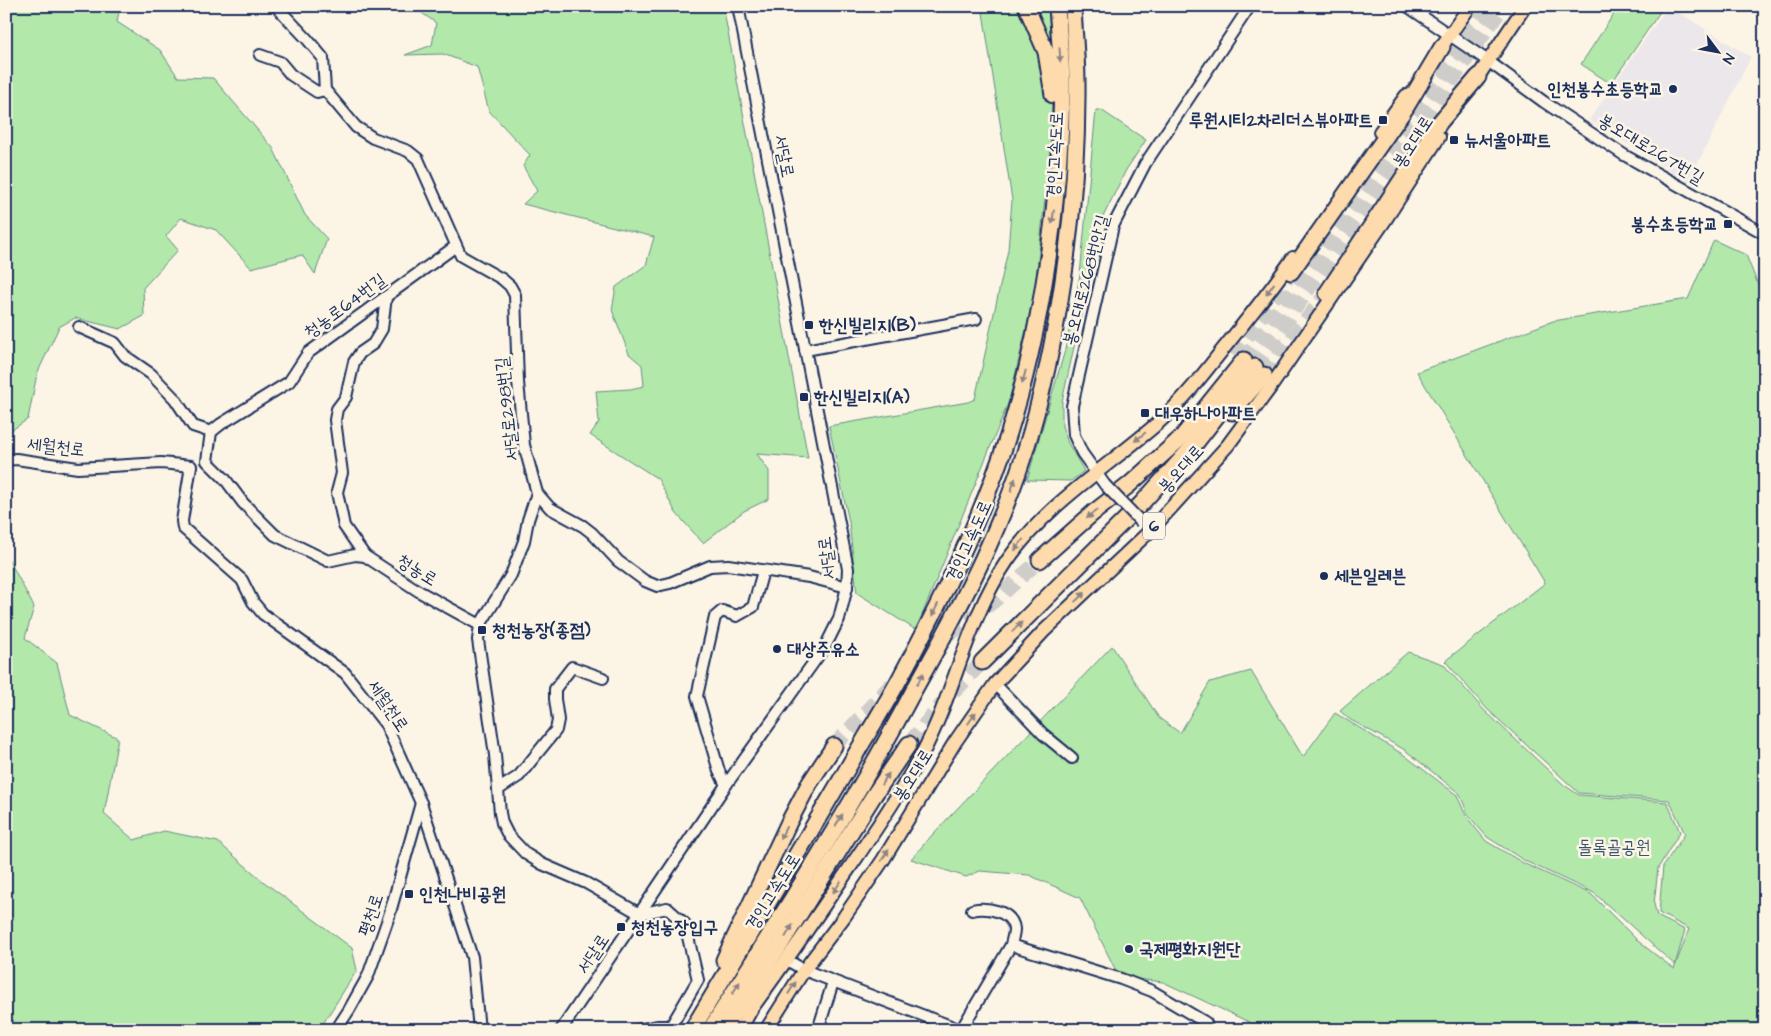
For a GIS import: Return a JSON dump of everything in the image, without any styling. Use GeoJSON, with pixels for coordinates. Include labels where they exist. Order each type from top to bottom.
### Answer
{"type":"FeatureCollection","features":[{"type":"Feature","properties":{"kind":"highway"},"geometry":{"type":"LineString","coordinates":[[1026,6],[1046,52],[1052,79],[1054,112],[1060,145]]}},
{"type":"Feature","properties":{"kind":"highway","name":"경인고속도로"},"geometry":{"type":"LineString","coordinates":[[692,1030],[793,863],[899,680],[934,612],[977,516],[1008,436],[1024,378],[1042,296],[1054,204],[1060,145],[1062,86],[1057,6]]}},
{"type":"Feature","properties":{"kind":"highway","name":"경인고속도로"},"geometry":{"type":"LineString","coordinates":[[710,1030],[875,762],[951,624],[982,561],[1007,503],[1036,413],[1049,357],[1066,261],[1076,145],[1077,82],[1073,6]]}},
{"type":"Feature","properties":{"kind":"highway"},"geometry":{"type":"LineString","coordinates":[[1291,272],[1405,109],[1445,42]]}},
{"type":"Feature","properties":{"kind":"highway"},"geometry":{"type":"LineString","coordinates":[[1327,293],[1440,122],[1478,77]]}},
{"type":"Feature","properties":{"kind":"highway","name":"봉오대로"},"geometry":{"type":"LineString","coordinates":[[982,662],[1141,504],[1195,444],[1249,364],[1182,437],[1129,485],[1093,513],[1040,560]]}},
{"type":"Feature","properties":{"kind":"highway"},"geometry":{"type":"LineString","coordinates":[[723,1030],[779,946],[874,795],[909,744]]}},
{"type":"Feature","properties":{"kind":"highway"},"geometry":{"type":"LineString","coordinates":[[675,1029],[728,953],[773,854],[809,784],[834,746]]}},
{"type":"Feature","properties":{"kind":"main road","name":"봉오대로"},"geometry":{"type":"LineString","coordinates":[[740,1030],[752,1008],[787,960],[895,801],[938,720],[973,625],[990,588],[1007,562],[1031,532],[1065,498],[1160,421],[1189,392],[1291,262],[1394,112],[1470,6]]}},
{"type":"Feature","properties":{"kind":"main road","name":"봉오대로"},"geometry":{"type":"LineString","coordinates":[[766,1030],[804,970],[844,917],[883,860],[955,742],[994,684],[1228,445],[1272,386],[1385,220],[1525,6]]}},
{"type":"Feature","properties":{"kind":"street"},"geometry":{"type":"LineString","coordinates":[[260,54],[280,62],[291,76],[317,92],[325,90],[323,58],[276,6]]}},
{"type":"Feature","properties":{"kind":"street","name":"서달로"},"geometry":{"type":"LineString","coordinates":[[561,1030],[726,785],[826,645],[839,619],[847,587],[848,569],[738,6]]}},
{"type":"Feature","properties":{"kind":"street","name":"봉오대로268번안길"},"geometry":{"type":"LineString","coordinates":[[1146,527],[1105,485],[1082,453],[1074,436],[1072,406],[1113,226],[1145,164],[1250,6]]}},
{"type":"Feature","properties":{"kind":"street","name":"봉오대로267번길"},"geometry":{"type":"LineString","coordinates":[[1407,6],[1445,42],[1488,62],[1624,155],[1765,234]]}},
{"type":"Feature","properties":{"kind":"street","name":"서달로298번길"},"geometry":{"type":"LineString","coordinates":[[325,90],[356,127],[373,138],[408,151],[418,159],[461,256],[502,279],[516,295],[518,382],[524,445],[537,493],[550,508],[587,530],[618,560],[644,581],[657,586],[670,583],[710,566],[728,565],[809,577],[847,587]]}},
{"type":"Feature","properties":{"kind":"street","name":"청농로64번길"},"geometry":{"type":"LineString","coordinates":[[210,432],[289,382],[308,353],[456,246]]}},
{"type":"Feature","properties":{"kind":"street"},"geometry":{"type":"LineString","coordinates":[[365,556],[344,526],[338,500],[337,492],[342,473],[335,420],[337,409],[346,397],[354,362],[360,353],[373,344],[382,329],[386,297]]}},
{"type":"Feature","properties":{"kind":"street"},"geometry":{"type":"LineString","coordinates":[[805,350],[976,319]]}},
{"type":"Feature","properties":{"kind":"street"},"geometry":{"type":"LineString","coordinates":[[80,327],[115,343],[125,356],[151,374],[175,399],[193,426],[210,432],[207,462],[225,479],[243,503],[275,535],[328,561],[355,555],[365,556]]}},
{"type":"Feature","properties":{"kind":"street","name":"세월천로"},"geometry":{"type":"LineString","coordinates":[[6,460],[16,459],[78,468],[161,463],[191,466],[207,462]]}},
{"type":"Feature","properties":{"kind":"street","name":"세월천로"},"geometry":{"type":"LineString","coordinates":[[191,466],[182,521],[183,528],[242,580],[253,602],[263,614],[345,673],[386,725],[421,804],[472,957],[478,1030]]}},
{"type":"Feature","properties":{"kind":"street"},"geometry":{"type":"LineString","coordinates":[[537,493],[528,520],[524,541],[510,575],[480,625],[478,640],[502,823],[508,836],[517,846],[542,864],[586,883],[640,914],[667,908],[685,924],[698,980],[675,1029],[657,1026],[636,1030]]}},
{"type":"Feature","properties":{"kind":"street","name":"청농로"},"geometry":{"type":"LineString","coordinates":[[365,556],[420,592],[480,625]]}},
{"type":"Feature","properties":{"kind":"street"},"geometry":{"type":"LineString","coordinates":[[726,785],[719,770],[697,696],[715,617],[722,611],[737,616],[753,607],[763,571]]}},
{"type":"Feature","properties":{"kind":"street"},"geometry":{"type":"LineString","coordinates":[[499,789],[519,776],[556,730],[558,720],[555,689],[572,667],[603,678]]}},
{"type":"Feature","properties":{"kind":"street"},"geometry":{"type":"LineString","coordinates":[[994,684],[1043,734],[1072,758]]}},
{"type":"Feature","properties":{"kind":"street","name":"평천로"},"geometry":{"type":"LineString","coordinates":[[336,1030],[368,976],[389,916],[421,804]]}},
{"type":"Feature","properties":{"kind":"street"},"geometry":{"type":"LineString","coordinates":[[787,960],[804,970],[833,982],[961,1030],[1011,945],[1014,929],[1008,918],[992,909],[972,910]]}},
{"type":"Feature","properties":{"kind":"street"},"geometry":{"type":"LineString","coordinates":[[1011,945],[1121,979],[1152,991],[1206,1023],[1206,1030]]}},
{"type":"Feature","properties":{"kind":"street"},"geometry":{"type":"LineString","coordinates":[[818,1030],[833,982]]}},
{"type":"Feature","properties":{"kind":"shaded area","name":"인천봉수초등학교"},"geometry":{"type":"Polygon","coordinates":[[[1668,6],[1751,57],[1688,182],[1589,120],[1668,6]]]}},
{"type":"Feature","properties":{"kind":"green space"},"geometry":{"type":"Polygon","coordinates":[[[6,6],[120,6],[117,22],[160,50],[178,77],[213,78],[273,148],[305,215],[327,239],[315,274],[302,255],[251,268],[216,230],[181,218],[166,236],[178,250],[143,288],[144,316],[120,329],[75,318],[59,327],[37,374],[28,419],[6,434],[6,6]]]}},
{"type":"Feature","properties":{"kind":"green space"},"geometry":{"type":"Polygon","coordinates":[[[412,6],[723,6],[808,458],[757,454],[769,471],[769,499],[744,511],[703,543],[676,513],[658,479],[590,435],[599,422],[596,391],[630,389],[644,386],[642,365],[629,354],[612,310],[616,287],[646,265],[654,237],[523,204],[537,191],[523,166],[530,155],[489,111],[477,67],[443,54],[405,55],[432,45],[436,23],[412,6]]]}},
{"type":"Feature","properties":{"kind":"green space"},"geometry":{"type":"Polygon","coordinates":[[[982,6],[1048,6],[1051,44],[1052,138],[1034,296],[1009,401],[916,630],[857,593],[849,522],[829,426],[968,402],[975,399],[1008,250],[1012,200],[982,6]]]}},
{"type":"Feature","properties":{"kind":"green space"},"geometry":{"type":"Polygon","coordinates":[[[1619,6],[1664,6],[1611,84],[1581,64],[1619,6]]]}},
{"type":"Feature","properties":{"kind":"green space"},"geometry":{"type":"Polygon","coordinates":[[[1096,110],[1101,110],[1146,140],[1126,170],[1102,219],[1062,402],[1062,426],[1068,443],[1084,471],[1071,481],[1027,480],[1065,350],[1080,275],[1096,110]]]}},
{"type":"Feature","properties":{"kind":"green space"},"geometry":{"type":"Polygon","coordinates":[[[1714,240],[1746,255],[1765,302],[1765,1030],[1266,1030],[1163,982],[1119,977],[1080,898],[1029,875],[980,871],[966,877],[911,859],[1112,646],[1159,718],[1180,733],[1210,682],[1251,671],[1303,757],[1335,713],[1404,755],[1457,795],[1466,816],[1486,841],[1525,864],[1591,894],[1639,942],[1674,969],[1689,929],[1659,913],[1663,866],[1685,834],[1669,800],[1579,793],[1487,709],[1445,661],[1545,583],[1417,372],[1553,321],[1688,299],[1714,240]]]}},
{"type":"Feature","properties":{"kind":"green space"},"geometry":{"type":"Polygon","coordinates":[[[6,554],[34,607],[25,638],[57,663],[70,715],[118,738],[104,814],[134,840],[164,831],[218,842],[264,882],[352,948],[357,970],[319,1030],[6,1030],[6,554]]]}},
{"type":"Feature","properties":{"kind":"green space","name":"돌록골공원"},"geometry":{"type":"Polygon","coordinates":[[[1408,652],[1443,664],[1484,710],[1564,785],[1579,795],[1667,802],[1680,832],[1658,868],[1654,904],[1657,916],[1685,930],[1675,965],[1594,893],[1525,861],[1487,837],[1468,815],[1460,794],[1405,750],[1349,719],[1340,711],[1408,652]]]}},
{"type":"Feature","properties":{"kind":"tunnel"},"geometry":{"type":"LineString","coordinates":[[1244,360],[1489,6]]}},
{"type":"Feature","properties":{"kind":"tunnel"},"geometry":{"type":"LineString","coordinates":[[1255,367],[1503,6]]}},
{"type":"Feature","properties":{"kind":"tunnel"},"geometry":{"type":"LineString","coordinates":[[1234,356],[1291,272]]}},
{"type":"Feature","properties":{"kind":"tunnel"},"geometry":{"type":"LineString","coordinates":[[1264,375],[1327,293]]}},
{"type":"Feature","properties":{"kind":"tunnel"},"geometry":{"type":"LineString","coordinates":[[834,746],[890,686],[942,640],[994,601],[1040,560]]}},
{"type":"Feature","properties":{"kind":"tunnel"},"geometry":{"type":"LineString","coordinates":[[909,744],[934,713],[982,662]]}},
{"type":"Feature","properties":{"kind":"place","name":"인천봉수초등학교"},"geometry":{"type":"Point","coordinates":[1673,89]}},
{"type":"Feature","properties":{"kind":"place","name":"루원시티2차리더스뷰아파트"},"geometry":{"type":"Point","coordinates":[1383,120]}},
{"type":"Feature","properties":{"kind":"place","name":"뉴서울아파트"},"geometry":{"type":"Point","coordinates":[1454,140]}},
{"type":"Feature","properties":{"kind":"place","name":"봉수초등학교"},"geometry":{"type":"Point","coordinates":[1728,224]}},
{"type":"Feature","properties":{"kind":"place","name":"한신빌리지(B)"},"geometry":{"type":"Point","coordinates":[809,325]}},
{"type":"Feature","properties":{"kind":"place","name":"한신빌리지(A)"},"geometry":{"type":"Point","coordinates":[804,397]}},
{"type":"Feature","properties":{"kind":"place","name":"대우하나아파트"},"geometry":{"type":"Point","coordinates":[1145,413]}},
{"type":"Feature","properties":{"kind":"place","name":"세븐일레븐"},"geometry":{"type":"Point","coordinates":[1324,576]}},
{"type":"Feature","properties":{"kind":"place","name":"청천농장(종점)"},"geometry":{"type":"Point","coordinates":[482,630]}},
{"type":"Feature","properties":{"kind":"place","name":"대상주유소"},"geometry":{"type":"Point","coordinates":[777,649]}},
{"type":"Feature","properties":{"kind":"place","name":"인천나비공원"},"geometry":{"type":"Point","coordinates":[409,894]}},
{"type":"Feature","properties":{"kind":"place","name":"청천농장입구"},"geometry":{"type":"Point","coordinates":[621,927]}},
{"type":"Feature","properties":{"kind":"place","name":"국제평화지원단"},"geometry":{"type":"Point","coordinates":[1129,949]}}]}
